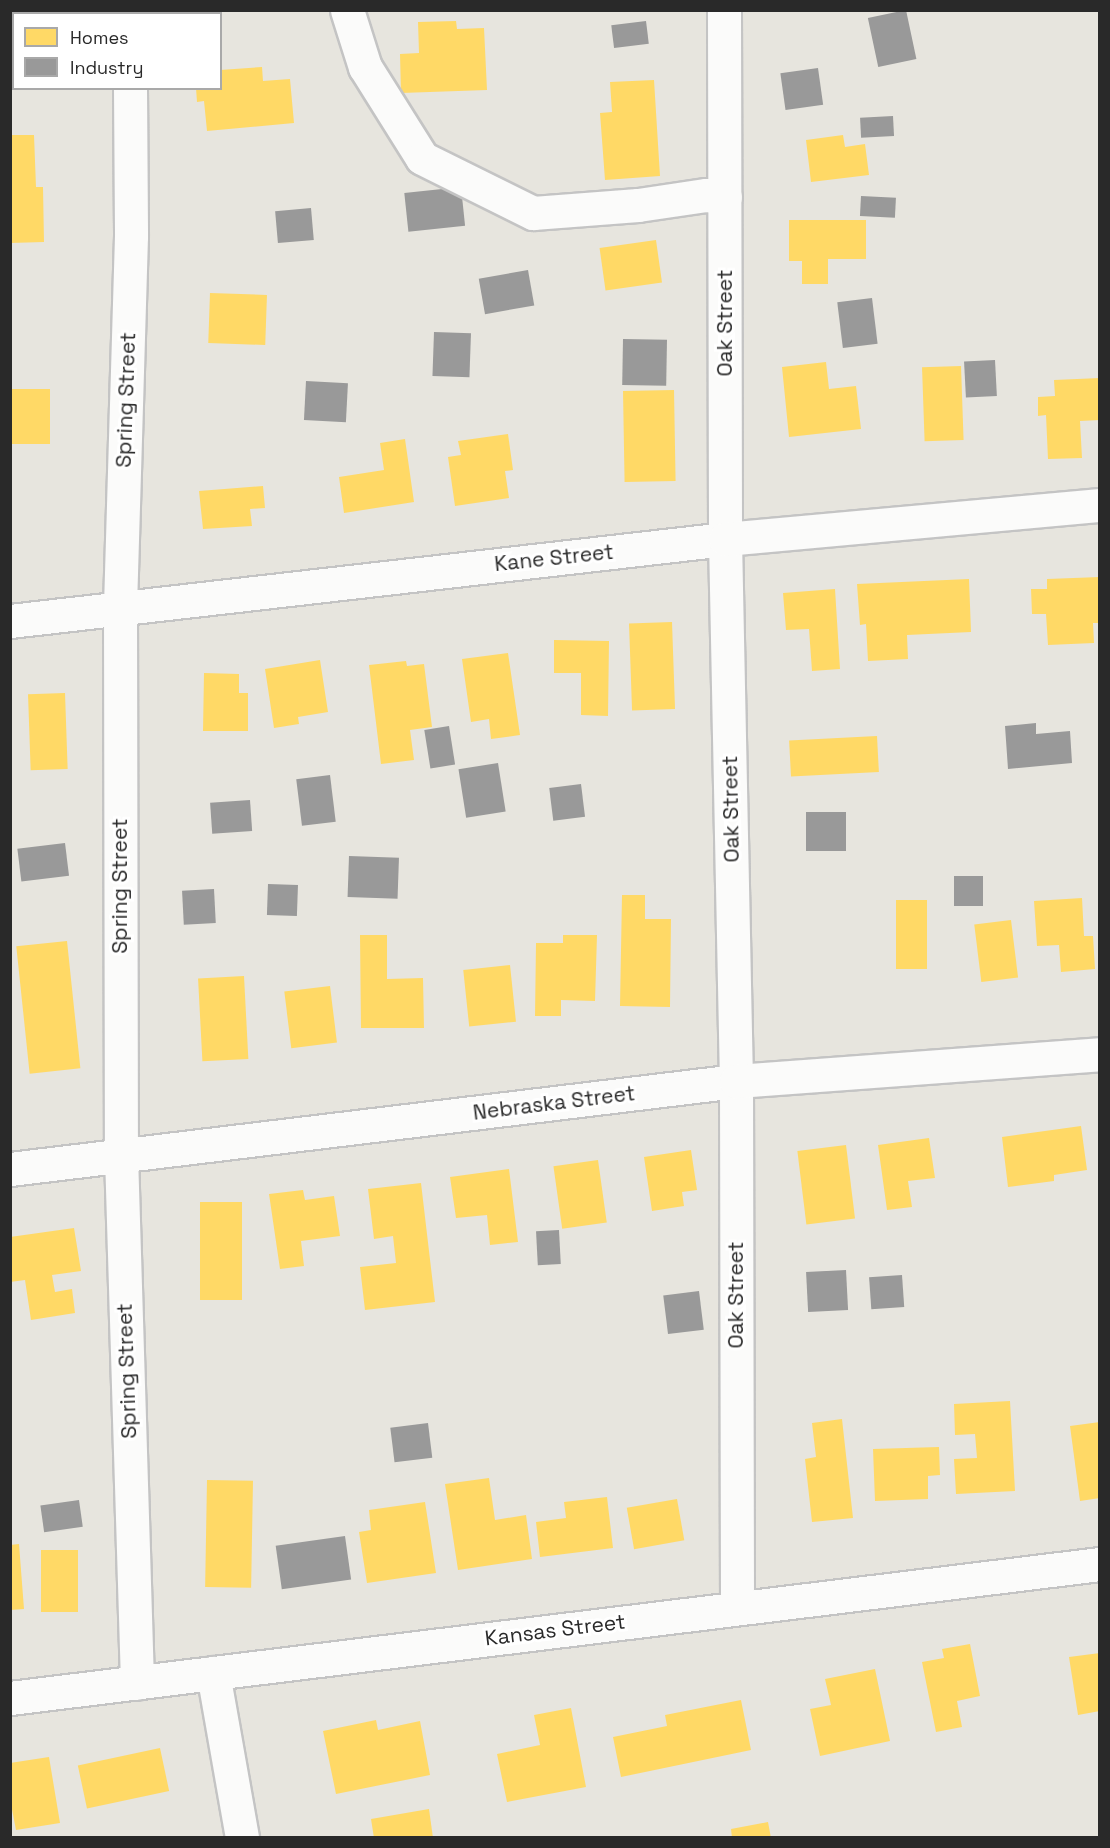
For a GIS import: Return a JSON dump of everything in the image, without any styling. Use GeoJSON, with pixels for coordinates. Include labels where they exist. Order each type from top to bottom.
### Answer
{"type":"FeatureCollection","features":[{"type":"Feature","properties":{"kind":"street"},"geometry":{"type":"LineString","coordinates":[[347,10],[365,67],[422,158],[533,213],[638,206],[706,195],[725,197]]}},
{"type":"Feature","properties":{"kind":"street","name":"Oak Street"},"geometry":{"type":"LineString","coordinates":[[724,10],[725,539],[736,1082],[737,1608]]}},
{"type":"Feature","properties":{"kind":"street","name":"Spring Street"},"geometry":{"type":"LineString","coordinates":[[130,90],[131,236],[120,607],[121,1155],[137,1683]]}},
{"type":"Feature","properties":{"kind":"street","name":"Kane Street"},"geometry":{"type":"LineString","coordinates":[[10,621],[725,539],[1100,506]]}},
{"type":"Feature","properties":{"kind":"street","name":"Nebraska Street"},"geometry":{"type":"LineString","coordinates":[[10,1169],[736,1082],[1100,1054]]}},
{"type":"Feature","properties":{"kind":"street","name":"Kansas Street"},"geometry":{"type":"LineString","coordinates":[[10,1698],[1100,1564]]}},
{"type":"Feature","properties":{"kind":"street"},"geometry":{"type":"LineString","coordinates":[[213,1673],[242,1838]]}},
{"type":"Feature","properties":{"kind":"building: Homes"},"geometry":{"type":"Polygon","coordinates":[[[456,21],[457,29],[484,28],[487,90],[401,93],[400,54],[419,53],[418,22],[456,21]]]}},
{"type":"Feature","properties":{"kind":"building: Homes"},"geometry":{"type":"Polygon","coordinates":[[[262,67],[263,81],[290,79],[294,123],[207,131],[204,101],[197,102],[196,90],[222,90],[222,70],[262,67]]]}},
{"type":"Feature","properties":{"kind":"building: Homes"},"geometry":{"type":"Polygon","coordinates":[[[654,80],[660,176],[605,180],[600,113],[612,112],[610,82],[654,80]]]}},
{"type":"Feature","properties":{"kind":"building: Homes"},"geometry":{"type":"Polygon","coordinates":[[[10,135],[34,135],[36,187],[43,187],[44,242],[10,243],[10,135]]]}},
{"type":"Feature","properties":{"kind":"building: Homes"},"geometry":{"type":"Polygon","coordinates":[[[843,135],[845,147],[865,144],[869,175],[811,182],[806,140],[843,135]]]}},
{"type":"Feature","properties":{"kind":"building: Homes"},"geometry":{"type":"Polygon","coordinates":[[[789,220],[866,220],[866,259],[828,259],[828,284],[802,284],[802,261],[789,261],[789,220]]]}},
{"type":"Feature","properties":{"kind":"building: Homes"},"geometry":{"type":"Polygon","coordinates":[[[656,240],[662,283],[606,291],[600,248],[656,240]]]}},
{"type":"Feature","properties":{"kind":"building: Homes"},"geometry":{"type":"Polygon","coordinates":[[[210,293],[267,295],[265,345],[208,343],[210,293]]]}},
{"type":"Feature","properties":{"kind":"building: Homes"},"geometry":{"type":"Polygon","coordinates":[[[826,362],[829,389],[856,386],[861,429],[789,437],[782,367],[826,362]]]}},
{"type":"Feature","properties":{"kind":"building: Homes"},"geometry":{"type":"Polygon","coordinates":[[[961,366],[964,440],[925,441],[922,367],[961,366]]]}},
{"type":"Feature","properties":{"kind":"building: Homes"},"geometry":{"type":"Polygon","coordinates":[[[1100,378],[1100,420],[1080,421],[1082,458],[1048,459],[1046,415],[1038,416],[1038,397],[1055,396],[1054,380],[1100,378]]]}},
{"type":"Feature","properties":{"kind":"building: Homes"},"geometry":{"type":"Polygon","coordinates":[[[10,389],[50,389],[50,444],[10,444],[10,389]]]}},
{"type":"Feature","properties":{"kind":"building: Homes"},"geometry":{"type":"Polygon","coordinates":[[[674,390],[676,481],[625,482],[623,391],[674,390]]]}},
{"type":"Feature","properties":{"kind":"building: Homes"},"geometry":{"type":"Polygon","coordinates":[[[508,434],[513,470],[505,471],[509,498],[455,506],[448,457],[461,455],[458,441],[508,434]]]}},
{"type":"Feature","properties":{"kind":"building: Homes"},"geometry":{"type":"Polygon","coordinates":[[[405,439],[414,502],[344,513],[339,477],[384,470],[380,443],[405,439]]]}},
{"type":"Feature","properties":{"kind":"building: Homes"},"geometry":{"type":"Polygon","coordinates":[[[263,486],[265,508],[250,509],[252,526],[203,529],[199,491],[263,486]]]}},
{"type":"Feature","properties":{"kind":"building: Homes"},"geometry":{"type":"Polygon","coordinates":[[[1100,577],[1100,623],[1093,623],[1094,643],[1048,645],[1046,614],[1032,614],[1031,589],[1047,589],[1047,579],[1100,577]]]}},
{"type":"Feature","properties":{"kind":"building: Homes"},"geometry":{"type":"Polygon","coordinates":[[[969,579],[971,632],[907,635],[908,659],[868,661],[866,624],[860,625],[857,584],[969,579]]]}},
{"type":"Feature","properties":{"kind":"building: Homes"},"geometry":{"type":"Polygon","coordinates":[[[835,589],[840,669],[812,671],[809,629],[786,630],[783,593],[835,589]]]}},
{"type":"Feature","properties":{"kind":"building: Homes"},"geometry":{"type":"Polygon","coordinates":[[[672,622],[675,709],[632,710],[629,624],[672,622]]]}},
{"type":"Feature","properties":{"kind":"building: Homes"},"geometry":{"type":"Polygon","coordinates":[[[554,640],[609,641],[608,716],[581,715],[581,673],[554,673],[554,640]]]}},
{"type":"Feature","properties":{"kind":"building: Homes"},"geometry":{"type":"Polygon","coordinates":[[[508,653],[520,735],[491,739],[489,719],[471,722],[462,659],[508,653]]]}},
{"type":"Feature","properties":{"kind":"building: Homes"},"geometry":{"type":"Polygon","coordinates":[[[320,660],[328,712],[298,717],[299,724],[274,728],[265,669],[320,660]]]}},
{"type":"Feature","properties":{"kind":"building: Homes"},"geometry":{"type":"Polygon","coordinates":[[[406,661],[407,666],[424,664],[432,727],[410,730],[414,760],[381,764],[369,665],[406,661]]]}},
{"type":"Feature","properties":{"kind":"building: Homes"},"geometry":{"type":"Polygon","coordinates":[[[204,673],[239,674],[239,693],[248,693],[248,731],[203,731],[204,673]]]}},
{"type":"Feature","properties":{"kind":"building: Homes"},"geometry":{"type":"Polygon","coordinates":[[[65,693],[68,769],[31,770],[28,694],[65,693]]]}},
{"type":"Feature","properties":{"kind":"building: Homes"},"geometry":{"type":"Polygon","coordinates":[[[877,736],[879,772],[791,777],[789,741],[877,736]]]}},
{"type":"Feature","properties":{"kind":"building: Homes"},"geometry":{"type":"Polygon","coordinates":[[[622,895],[645,895],[645,919],[671,919],[670,1007],[620,1006],[622,895]]]}},
{"type":"Feature","properties":{"kind":"building: Homes"},"geometry":{"type":"Polygon","coordinates":[[[1082,898],[1084,936],[1093,936],[1095,969],[1061,972],[1059,945],[1037,946],[1034,901],[1082,898]]]}},
{"type":"Feature","properties":{"kind":"building: Homes"},"geometry":{"type":"Polygon","coordinates":[[[896,900],[927,900],[927,969],[896,969],[896,900]]]}},
{"type":"Feature","properties":{"kind":"building: Homes"},"geometry":{"type":"Polygon","coordinates":[[[1011,920],[1018,978],[981,982],[974,925],[1011,920]]]}},
{"type":"Feature","properties":{"kind":"building: Homes"},"geometry":{"type":"Polygon","coordinates":[[[360,935],[387,935],[387,979],[423,978],[424,1028],[361,1028],[360,935]]]}},
{"type":"Feature","properties":{"kind":"building: Homes"},"geometry":{"type":"Polygon","coordinates":[[[563,935],[597,935],[595,1001],[561,1000],[561,1016],[535,1016],[536,943],[563,943],[563,935]]]}},
{"type":"Feature","properties":{"kind":"building: Homes"},"geometry":{"type":"Polygon","coordinates":[[[67,941],[80,1068],[30,1074],[16,946],[67,941]]]}},
{"type":"Feature","properties":{"kind":"building: Homes"},"geometry":{"type":"Polygon","coordinates":[[[510,965],[516,1022],[469,1027],[463,970],[510,965]]]}},
{"type":"Feature","properties":{"kind":"building: Homes"},"geometry":{"type":"Polygon","coordinates":[[[244,976],[248,1059],[202,1061],[198,978],[244,976]]]}},
{"type":"Feature","properties":{"kind":"building: Homes"},"geometry":{"type":"Polygon","coordinates":[[[330,986],[337,1043],[291,1048],[284,992],[330,986]]]}},
{"type":"Feature","properties":{"kind":"building: Homes"},"geometry":{"type":"Polygon","coordinates":[[[1081,1126],[1087,1170],[1054,1175],[1054,1181],[1008,1187],[1002,1137],[1081,1126]]]}},
{"type":"Feature","properties":{"kind":"building: Homes"},"geometry":{"type":"Polygon","coordinates":[[[929,1138],[935,1178],[908,1181],[912,1207],[887,1210],[878,1145],[929,1138]]]}},
{"type":"Feature","properties":{"kind":"building: Homes"},"geometry":{"type":"Polygon","coordinates":[[[846,1145],[855,1218],[806,1224],[797,1151],[846,1145]]]}},
{"type":"Feature","properties":{"kind":"building: Homes"},"geometry":{"type":"Polygon","coordinates":[[[691,1150],[697,1190],[682,1192],[684,1206],[652,1211],[644,1157],[691,1150]]]}},
{"type":"Feature","properties":{"kind":"building: Homes"},"geometry":{"type":"Polygon","coordinates":[[[598,1160],[607,1222],[562,1229],[553,1166],[598,1160]]]}},
{"type":"Feature","properties":{"kind":"building: Homes"},"geometry":{"type":"Polygon","coordinates":[[[509,1169],[518,1242],[490,1245],[487,1215],[456,1218],[450,1177],[509,1169]]]}},
{"type":"Feature","properties":{"kind":"building: Homes"},"geometry":{"type":"Polygon","coordinates":[[[421,1183],[435,1302],[365,1310],[360,1267],[396,1263],[393,1236],[374,1239],[368,1189],[421,1183]]]}},
{"type":"Feature","properties":{"kind":"building: Homes"},"geometry":{"type":"Polygon","coordinates":[[[303,1190],[305,1200],[334,1196],[340,1236],[301,1241],[304,1266],[280,1269],[269,1194],[303,1190]]]}},
{"type":"Feature","properties":{"kind":"building: Homes"},"geometry":{"type":"Polygon","coordinates":[[[200,1202],[242,1202],[242,1300],[200,1300],[200,1202]]]}},
{"type":"Feature","properties":{"kind":"building: Homes"},"geometry":{"type":"Polygon","coordinates":[[[74,1228],[81,1271],[52,1275],[55,1292],[72,1289],[75,1313],[31,1320],[25,1280],[10,1282],[10,1237],[74,1228]]]}},
{"type":"Feature","properties":{"kind":"building: Homes"},"geometry":{"type":"Polygon","coordinates":[[[1010,1401],[1015,1491],[956,1494],[954,1459],[977,1458],[975,1434],[955,1435],[954,1404],[1010,1401]]]}},
{"type":"Feature","properties":{"kind":"building: Homes"},"geometry":{"type":"Polygon","coordinates":[[[842,1419],[853,1518],[812,1522],[805,1459],[816,1457],[812,1423],[842,1419]]]}},
{"type":"Feature","properties":{"kind":"building: Homes"},"geometry":{"type":"Polygon","coordinates":[[[1100,1422],[1100,1498],[1080,1501],[1070,1426],[1100,1422]]]}},
{"type":"Feature","properties":{"kind":"building: Homes"},"geometry":{"type":"Polygon","coordinates":[[[939,1447],[940,1475],[928,1476],[928,1499],[875,1501],[873,1449],[939,1447]]]}},
{"type":"Feature","properties":{"kind":"building: Homes"},"geometry":{"type":"Polygon","coordinates":[[[489,1478],[495,1520],[526,1515],[532,1559],[458,1570],[445,1484],[489,1478]]]}},
{"type":"Feature","properties":{"kind":"building: Homes"},"geometry":{"type":"Polygon","coordinates":[[[207,1480],[253,1481],[251,1588],[205,1587],[207,1480]]]}},
{"type":"Feature","properties":{"kind":"building: Homes"},"geometry":{"type":"Polygon","coordinates":[[[607,1497],[613,1548],[540,1557],[536,1522],[566,1518],[564,1502],[607,1497]]]}},
{"type":"Feature","properties":{"kind":"building: Homes"},"geometry":{"type":"Polygon","coordinates":[[[677,1499],[684,1540],[634,1549],[627,1508],[677,1499]]]}},
{"type":"Feature","properties":{"kind":"building: Homes"},"geometry":{"type":"Polygon","coordinates":[[[425,1502],[436,1573],[367,1583],[359,1532],[371,1530],[369,1510],[425,1502]]]}},
{"type":"Feature","properties":{"kind":"building: Homes"},"geometry":{"type":"Polygon","coordinates":[[[19,1544],[24,1609],[10,1610],[10,1545],[19,1544]]]}},
{"type":"Feature","properties":{"kind":"building: Homes"},"geometry":{"type":"Polygon","coordinates":[[[41,1550],[78,1550],[78,1612],[41,1612],[41,1550]]]}},
{"type":"Feature","properties":{"kind":"building: Homes"},"geometry":{"type":"Polygon","coordinates":[[[970,1644],[980,1696],[957,1701],[962,1727],[936,1732],[922,1662],[944,1658],[942,1649],[970,1644]]]}},
{"type":"Feature","properties":{"kind":"building: Homes"},"geometry":{"type":"Polygon","coordinates":[[[1100,1653],[1100,1711],[1078,1715],[1069,1657],[1100,1653]]]}},
{"type":"Feature","properties":{"kind":"building: Homes"},"geometry":{"type":"Polygon","coordinates":[[[875,1669],[890,1741],[820,1756],[810,1709],[831,1705],[825,1679],[875,1669]]]}},
{"type":"Feature","properties":{"kind":"building: Homes"},"geometry":{"type":"Polygon","coordinates":[[[741,1700],[751,1750],[621,1777],[613,1737],[667,1726],[665,1715],[741,1700]]]}},
{"type":"Feature","properties":{"kind":"building: Homes"},"geometry":{"type":"Polygon","coordinates":[[[571,1708],[586,1787],[507,1802],[497,1754],[540,1745],[534,1715],[571,1708]]]}},
{"type":"Feature","properties":{"kind":"building: Homes"},"geometry":{"type":"Polygon","coordinates":[[[376,1720],[378,1730],[420,1721],[430,1775],[336,1794],[323,1731],[376,1720]]]}},
{"type":"Feature","properties":{"kind":"building: Homes"},"geometry":{"type":"Polygon","coordinates":[[[160,1748],[169,1791],[87,1809],[78,1765],[160,1748]]]}},
{"type":"Feature","properties":{"kind":"building: Homes"},"geometry":{"type":"Polygon","coordinates":[[[49,1757],[60,1823],[16,1830],[10,1799],[10,1763],[49,1757]]]}},
{"type":"Feature","properties":{"kind":"building: Homes"},"geometry":{"type":"Polygon","coordinates":[[[429,1809],[433,1838],[374,1838],[371,1819],[429,1809]]]}},
{"type":"Feature","properties":{"kind":"building: Homes"},"geometry":{"type":"Polygon","coordinates":[[[768,1822],[771,1838],[732,1838],[731,1829],[768,1822]]]}},
{"type":"Feature","properties":{"kind":"building: Industry"},"geometry":{"type":"Polygon","coordinates":[[[906,10],[916,59],[878,67],[868,18],[906,10]]]}},
{"type":"Feature","properties":{"kind":"building: Industry"},"geometry":{"type":"Polygon","coordinates":[[[646,21],[649,44],[614,48],[611,25],[646,21]]]}},
{"type":"Feature","properties":{"kind":"building: Industry"},"geometry":{"type":"Polygon","coordinates":[[[818,68],[823,105],[786,110],[780,73],[818,68]]]}},
{"type":"Feature","properties":{"kind":"building: Industry"},"geometry":{"type":"Polygon","coordinates":[[[893,116],[894,136],[861,138],[860,118],[893,116]]]}},
{"type":"Feature","properties":{"kind":"building: Industry"},"geometry":{"type":"Polygon","coordinates":[[[461,187],[465,226],[408,232],[404,193],[461,187]]]}},
{"type":"Feature","properties":{"kind":"building: Industry"},"geometry":{"type":"Polygon","coordinates":[[[861,196],[896,198],[895,218],[860,216],[861,196]]]}},
{"type":"Feature","properties":{"kind":"building: Industry"},"geometry":{"type":"Polygon","coordinates":[[[311,208],[314,240],[278,243],[275,211],[311,208]]]}},
{"type":"Feature","properties":{"kind":"building: Industry"},"geometry":{"type":"Polygon","coordinates":[[[528,270],[534,305],[485,314],[479,279],[528,270]]]}},
{"type":"Feature","properties":{"kind":"building: Industry"},"geometry":{"type":"Polygon","coordinates":[[[872,298],[878,344],[843,348],[837,302],[872,298]]]}},
{"type":"Feature","properties":{"kind":"building: Industry"},"geometry":{"type":"Polygon","coordinates":[[[434,332],[471,333],[469,377],[432,376],[434,332]]]}},
{"type":"Feature","properties":{"kind":"building: Industry"},"geometry":{"type":"Polygon","coordinates":[[[623,339],[667,340],[666,386],[622,385],[623,339]]]}},
{"type":"Feature","properties":{"kind":"building: Industry"},"geometry":{"type":"Polygon","coordinates":[[[995,360],[997,396],[966,398],[964,362],[995,360]]]}},
{"type":"Feature","properties":{"kind":"building: Industry"},"geometry":{"type":"Polygon","coordinates":[[[306,381],[348,383],[346,422],[304,420],[306,381]]]}},
{"type":"Feature","properties":{"kind":"building: Industry"},"geometry":{"type":"Polygon","coordinates":[[[1036,723],[1036,734],[1070,731],[1072,763],[1008,769],[1005,726],[1036,723]]]}},
{"type":"Feature","properties":{"kind":"building: Industry"},"geometry":{"type":"Polygon","coordinates":[[[449,726],[455,765],[430,768],[424,730],[449,726]]]}},
{"type":"Feature","properties":{"kind":"building: Industry"},"geometry":{"type":"Polygon","coordinates":[[[498,763],[506,811],[466,818],[458,769],[498,763]]]}},
{"type":"Feature","properties":{"kind":"building: Industry"},"geometry":{"type":"Polygon","coordinates":[[[330,775],[336,822],[302,826],[296,779],[330,775]]]}},
{"type":"Feature","properties":{"kind":"building: Industry"},"geometry":{"type":"Polygon","coordinates":[[[581,784],[585,817],[553,821],[549,788],[581,784]]]}},
{"type":"Feature","properties":{"kind":"building: Industry"},"geometry":{"type":"Polygon","coordinates":[[[250,800],[252,831],[212,834],[210,803],[250,800]]]}},
{"type":"Feature","properties":{"kind":"building: Industry"},"geometry":{"type":"Polygon","coordinates":[[[806,812],[846,812],[846,851],[806,851],[806,812]]]}},
{"type":"Feature","properties":{"kind":"building: Industry"},"geometry":{"type":"Polygon","coordinates":[[[65,843],[69,876],[21,882],[17,849],[65,843]]]}},
{"type":"Feature","properties":{"kind":"building: Industry"},"geometry":{"type":"Polygon","coordinates":[[[349,856],[399,858],[398,899],[348,897],[349,856]]]}},
{"type":"Feature","properties":{"kind":"building: Industry"},"geometry":{"type":"Polygon","coordinates":[[[954,876],[983,876],[983,906],[954,906],[954,876]]]}},
{"type":"Feature","properties":{"kind":"building: Industry"},"geometry":{"type":"Polygon","coordinates":[[[268,884],[298,885],[297,916],[267,915],[268,884]]]}},
{"type":"Feature","properties":{"kind":"building: Industry"},"geometry":{"type":"Polygon","coordinates":[[[214,889],[216,923],[184,925],[182,891],[214,889]]]}},
{"type":"Feature","properties":{"kind":"building: Industry"},"geometry":{"type":"Polygon","coordinates":[[[559,1230],[561,1264],[538,1265],[536,1231],[559,1230]]]}},
{"type":"Feature","properties":{"kind":"building: Industry"},"geometry":{"type":"Polygon","coordinates":[[[846,1270],[848,1310],[808,1312],[806,1272],[846,1270]]]}},
{"type":"Feature","properties":{"kind":"building: Industry"},"geometry":{"type":"Polygon","coordinates":[[[902,1275],[904,1307],[871,1309],[869,1277],[902,1275]]]}},
{"type":"Feature","properties":{"kind":"building: Industry"},"geometry":{"type":"Polygon","coordinates":[[[699,1291],[704,1330],[668,1334],[663,1295],[699,1291]]]}},
{"type":"Feature","properties":{"kind":"building: Industry"},"geometry":{"type":"Polygon","coordinates":[[[428,1423],[432,1458],[395,1462],[390,1428],[428,1423]]]}},
{"type":"Feature","properties":{"kind":"building: Industry"},"geometry":{"type":"Polygon","coordinates":[[[79,1500],[83,1527],[44,1532],[40,1505],[79,1500]]]}},
{"type":"Feature","properties":{"kind":"building: Industry"},"geometry":{"type":"Polygon","coordinates":[[[345,1536],[351,1580],[282,1589],[276,1546],[345,1536]]]}}]}
